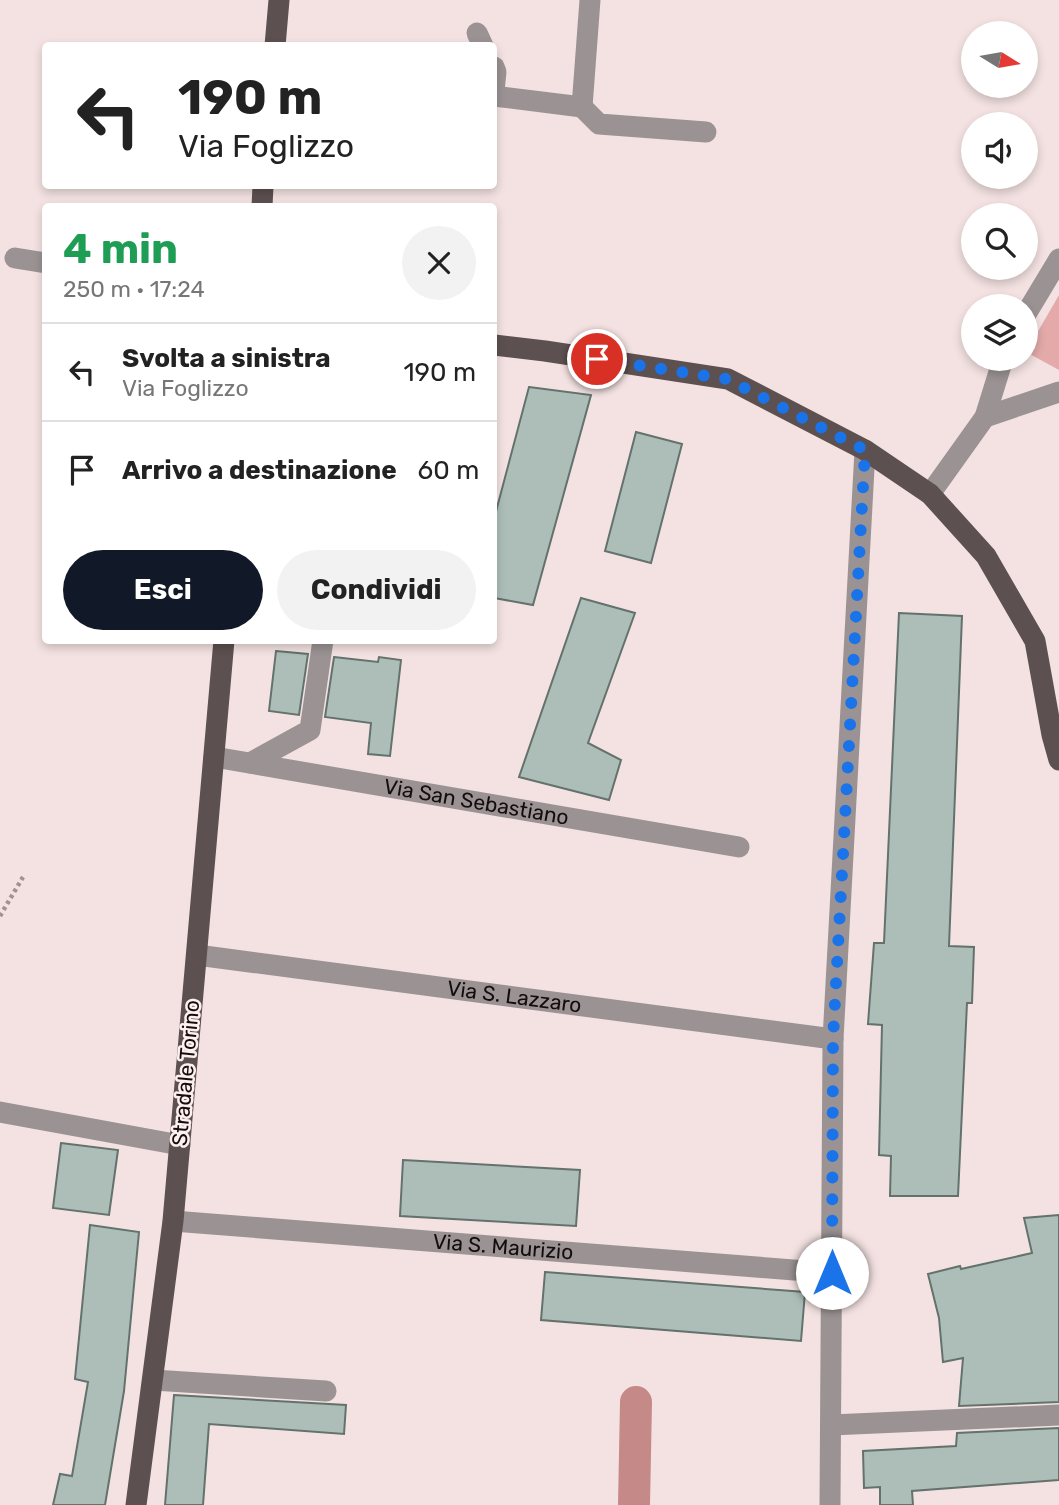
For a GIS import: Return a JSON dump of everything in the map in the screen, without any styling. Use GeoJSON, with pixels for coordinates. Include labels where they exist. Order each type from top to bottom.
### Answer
{"type":"FeatureCollection","features":[{"type":"Feature","properties":{"kind":"main road"},"geometry":{"type":"LineString","coordinates":[[275,42],[279,0]]}},
{"type":"Feature","properties":{"kind":"main road"},"geometry":{"type":"LineString","coordinates":[[497,345],[727,379],[865,450],[930,494],[986,556],[1035,641],[1059,760]]}},
{"type":"Feature","properties":{"kind":"main road","name":"Stradale Torino"},"geometry":{"type":"LineString","coordinates":[[136,1505],[173,1221],[224,644]]}},
{"type":"Feature","properties":{"kind":"street"},"geometry":{"type":"LineString","coordinates":[[582,107],[590,0]]}},
{"type":"Feature","properties":{"kind":"street"},"geometry":{"type":"LineString","coordinates":[[497,94],[582,107],[599,124],[706,132]]}},
{"type":"Feature","properties":{"kind":"street"},"geometry":{"type":"LineString","coordinates":[[15,258],[42,262]]}},
{"type":"Feature","properties":{"kind":"street"},"geometry":{"type":"LineString","coordinates":[[1038,294],[1059,259]]}},
{"type":"Feature","properties":{"kind":"street"},"geometry":{"type":"LineString","coordinates":[[930,494],[985,417],[999,371]]}},
{"type":"Feature","properties":{"kind":"street"},"geometry":{"type":"LineString","coordinates":[[985,417],[1059,391]]}},
{"type":"Feature","properties":{"kind":"street"},"geometry":{"type":"LineString","coordinates":[[830,1505],[833,1039],[865,450]]}},
{"type":"Feature","properties":{"kind":"street"},"geometry":{"type":"LineString","coordinates":[[250,763],[310,730],[322,644]]}},
{"type":"Feature","properties":{"kind":"street","name":"Via San Sebastiano"},"geometry":{"type":"LineString","coordinates":[[214,757],[739,847]]}},
{"type":"Feature","properties":{"kind":"street","name":"Via S. Lazzaro"},"geometry":{"type":"LineString","coordinates":[[197,955],[833,1039]]}},
{"type":"Feature","properties":{"kind":"street"},"geometry":{"type":"LineString","coordinates":[[0,1112],[180,1145]]}},
{"type":"Feature","properties":{"kind":"street","name":"Via S. Maurizio"},"geometry":{"type":"LineString","coordinates":[[173,1221],[832,1273]]}},
{"type":"Feature","properties":{"kind":"street"},"geometry":{"type":"LineString","coordinates":[[153,1380],[326,1391]]}},
{"type":"Feature","properties":{"kind":"street"},"geometry":{"type":"LineString","coordinates":[[831,1425],[1059,1415]]}},
{"type":"Feature","properties":{"kind":"path"},"geometry":{"type":"LineString","coordinates":[[0,916],[23,877]]}},
{"type":"Feature","properties":{"kind":"shaded area"},"geometry":{"type":"Polygon","coordinates":[[[1059,295],[1059,370],[1038,359],[1038,331],[1059,295]]]}},
{"type":"Feature","properties":{"kind":"building"},"geometry":{"type":"Polygon","coordinates":[[[529,387],[591,395],[533,605],[497,599],[497,508],[529,387]]]}},
{"type":"Feature","properties":{"kind":"building"},"geometry":{"type":"Polygon","coordinates":[[[636,432],[682,444],[651,563],[605,551],[636,432]]]}},
{"type":"Feature","properties":{"kind":"building"},"geometry":{"type":"Polygon","coordinates":[[[581,598],[635,613],[588,743],[621,760],[609,800],[519,777],[581,598]]]}},
{"type":"Feature","properties":{"kind":"building"},"geometry":{"type":"Polygon","coordinates":[[[899,613],[962,616],[949,946],[974,947],[972,1003],[967,1003],[958,1196],[890,1196],[891,1156],[879,1155],[882,1025],[868,1024],[874,943],[884,943],[899,613]]]}},
{"type":"Feature","properties":{"kind":"building"},"geometry":{"type":"Polygon","coordinates":[[[276,651],[308,654],[299,715],[269,711],[276,651]]]}},
{"type":"Feature","properties":{"kind":"building"},"geometry":{"type":"Polygon","coordinates":[[[334,657],[378,662],[379,657],[401,660],[390,756],[368,754],[371,723],[325,717],[334,657]]]}},
{"type":"Feature","properties":{"kind":"building"},"geometry":{"type":"Polygon","coordinates":[[[61,1143],[118,1150],[109,1215],[53,1208],[61,1143]]]}},
{"type":"Feature","properties":{"kind":"building"},"geometry":{"type":"Polygon","coordinates":[[[403,1160],[580,1170],[576,1226],[400,1216],[403,1160]]]}},
{"type":"Feature","properties":{"kind":"building"},"geometry":{"type":"Polygon","coordinates":[[[1059,1215],[1059,1402],[959,1406],[963,1358],[943,1362],[939,1318],[928,1274],[1032,1253],[1024,1218],[1059,1215]]]}},
{"type":"Feature","properties":{"kind":"building"},"geometry":{"type":"Polygon","coordinates":[[[90,1225],[139,1232],[124,1391],[105,1505],[53,1505],[60,1474],[72,1476],[88,1382],[75,1379],[90,1225]]]}},
{"type":"Feature","properties":{"kind":"building"},"geometry":{"type":"Polygon","coordinates":[[[545,1272],[805,1292],[801,1341],[541,1320],[545,1272]]]}},
{"type":"Feature","properties":{"kind":"building"},"geometry":{"type":"Polygon","coordinates":[[[174,1395],[346,1405],[344,1434],[209,1424],[203,1505],[165,1505],[174,1395]]]}},
{"type":"Feature","properties":{"kind":"building"},"geometry":{"type":"Polygon","coordinates":[[[1059,1428],[1059,1480],[912,1491],[913,1505],[880,1505],[880,1487],[864,1488],[863,1451],[956,1446],[957,1433],[1059,1428]]]}},
{"type":"Feature","properties":{"kind":"waterway"},"geometry":{"type":"LineString","coordinates":[[634,1505],[636,1402]]}},
{"type":"Feature","properties":{"kind":"route"},"geometry":{"type":"LineString","coordinates":[[597,359],[727,379],[865,450],[833,1039],[832,1273]]}}]}
